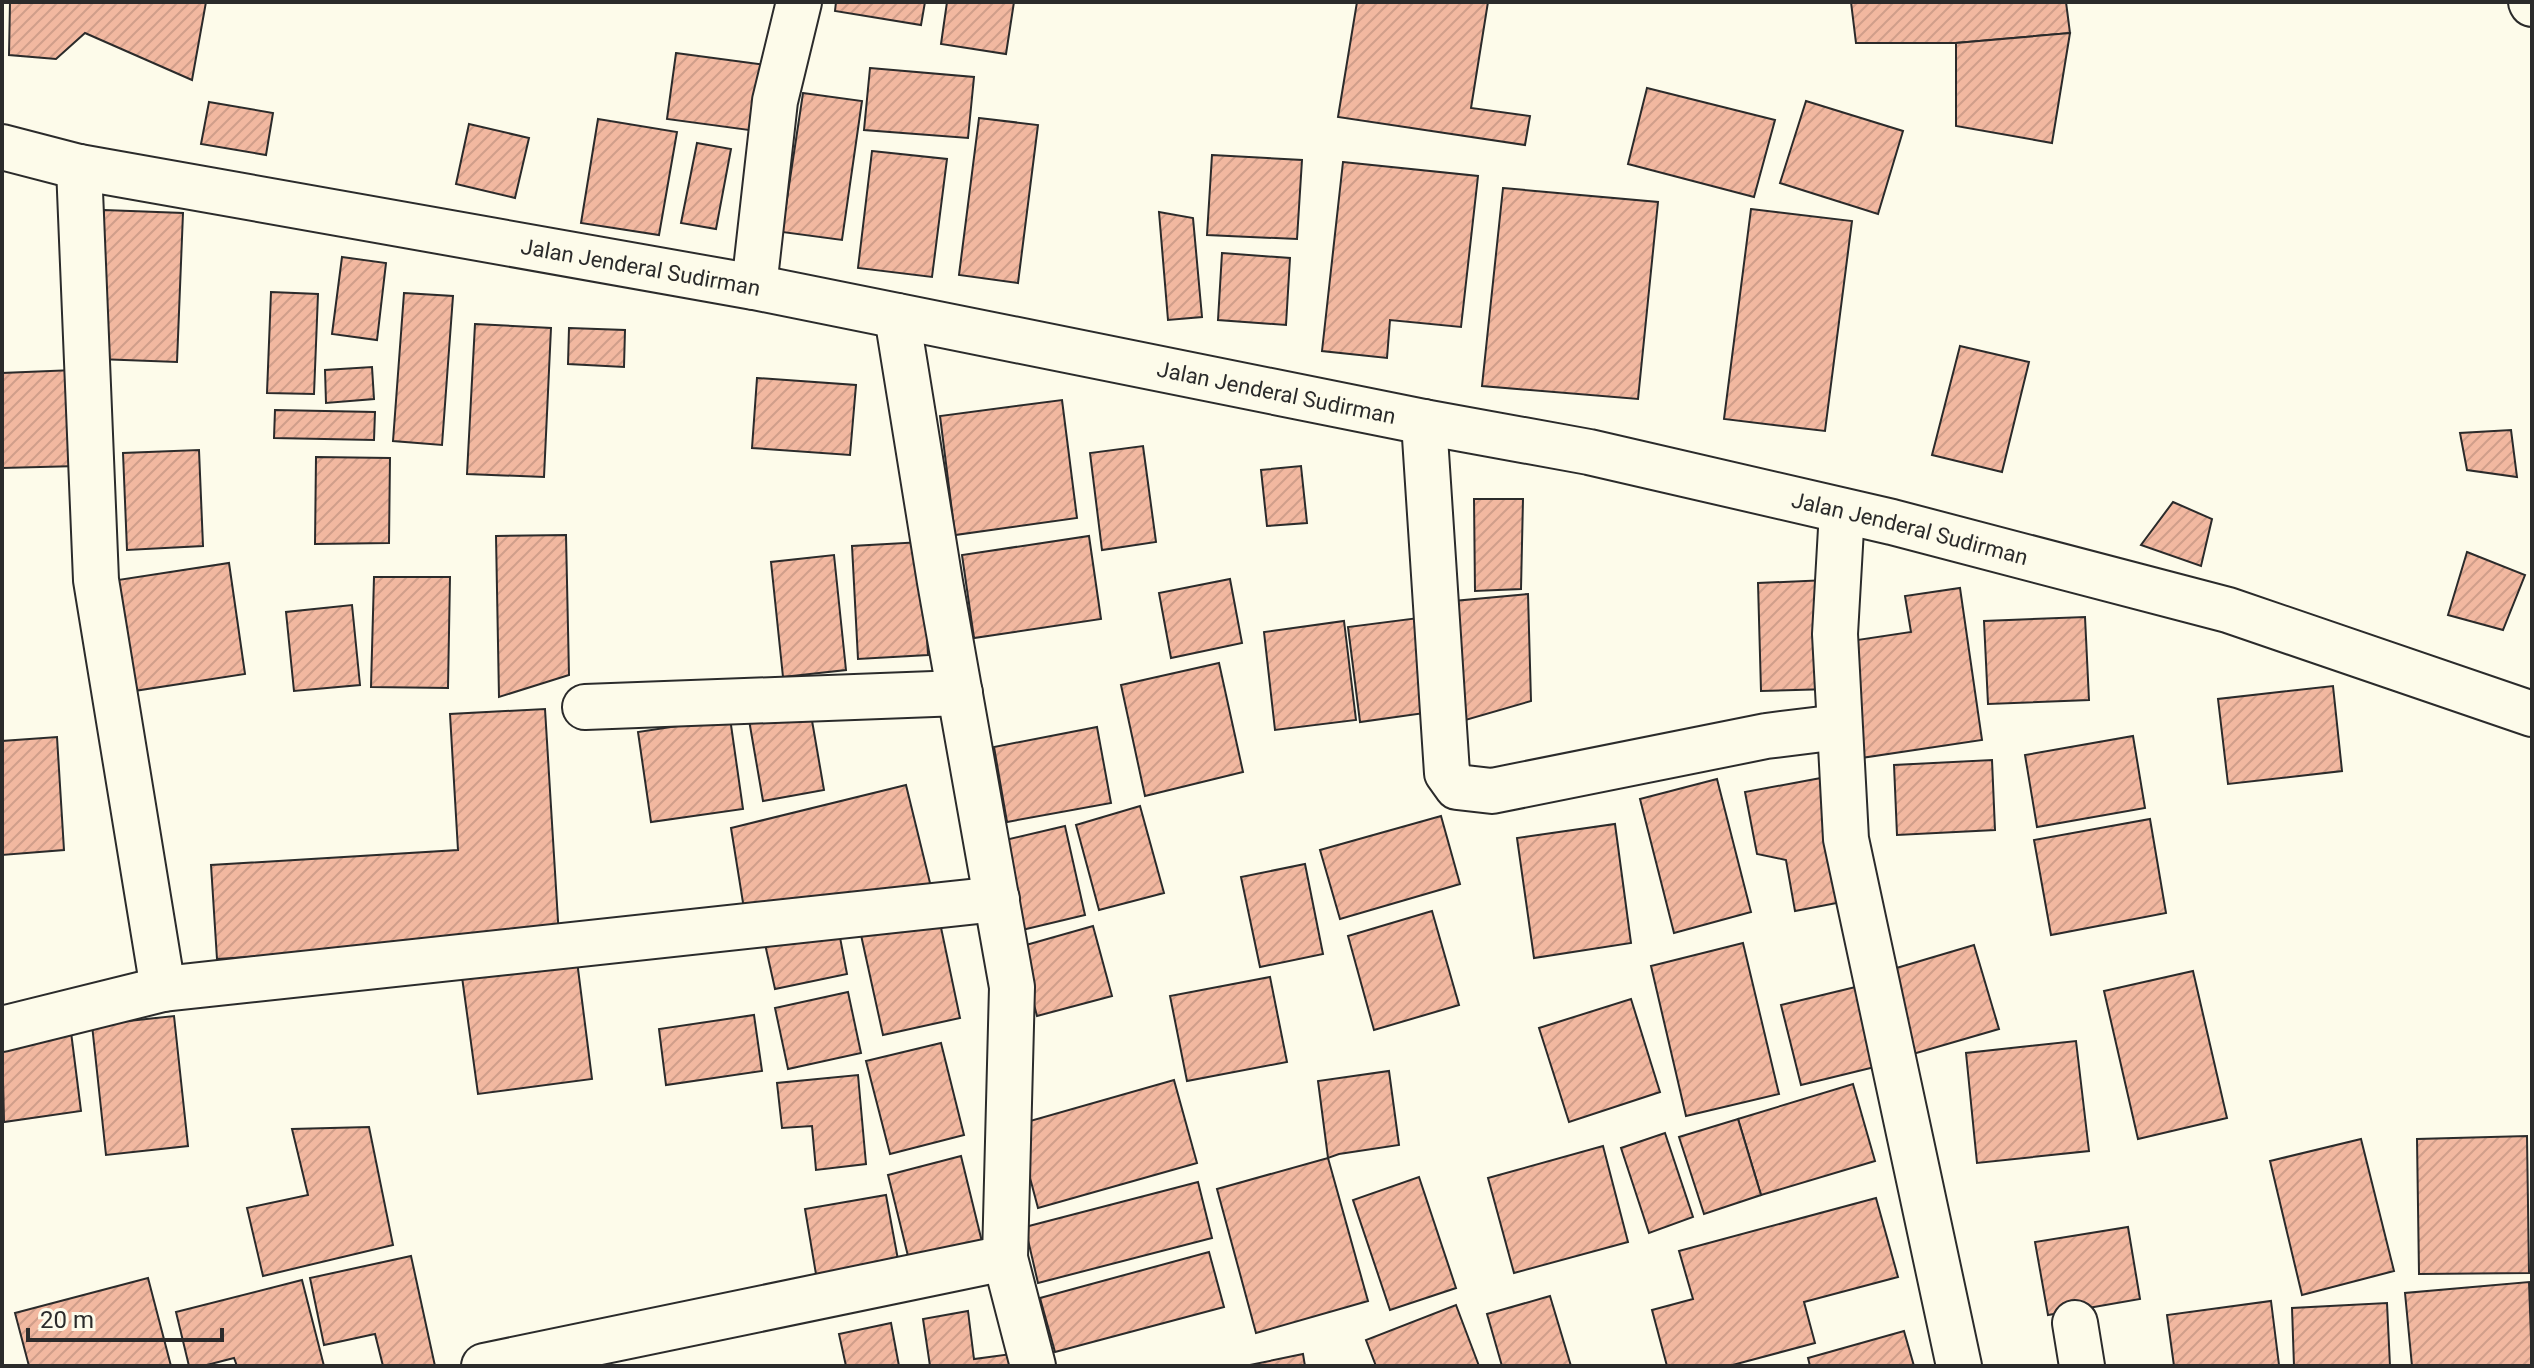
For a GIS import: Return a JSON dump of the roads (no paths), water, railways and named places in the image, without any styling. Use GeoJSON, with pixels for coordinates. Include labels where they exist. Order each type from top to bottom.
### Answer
{"type":"FeatureCollection","features":[{"type":"Feature","properties":{"kind":"street"},"geometry":{"type":"LineString","coordinates":[[754,287],[775,101],[799,2]]}},
{"type":"Feature","properties":{"kind":"street","name":"Jalan Jenderal Sudirman"},"geometry":{"type":"LineString","coordinates":[[2,147],[79,167],[754,287],[1424,422],[1589,452],[1842,511],[2228,610],[2532,714]]}},
{"type":"Feature","properties":{"kind":"street"},"geometry":{"type":"LineString","coordinates":[[79,167],[96,580],[163,989]]}},
{"type":"Feature","properties":{"kind":"street"},"geometry":{"type":"LineString","coordinates":[[897,316],[1012,987],[1005,1258],[1033,1366]]}},
{"type":"Feature","properties":{"kind":"street"},"geometry":{"type":"LineString","coordinates":[[1424,422],[1447,773],[1457,787],[1492,791],[1766,736],[1839,727]]}},
{"type":"Feature","properties":{"kind":"street"},"geometry":{"type":"LineString","coordinates":[[1842,511],[1835,634],[1846,839],[1959,1366]]}},
{"type":"Feature","properties":{"kind":"street"},"geometry":{"type":"LineString","coordinates":[[585,707],[960,693]]}},
{"type":"Feature","properties":{"kind":"street"},"geometry":{"type":"LineString","coordinates":[[2,1029],[163,989],[997,899]]}},
{"type":"Feature","properties":{"kind":"street"},"geometry":{"type":"LineString","coordinates":[[484,1366],[1005,1258]]}},
{"type":"Feature","properties":{"kind":"street"},"geometry":{"type":"LineString","coordinates":[[2075,1323],[2082,1366]]}}]}
